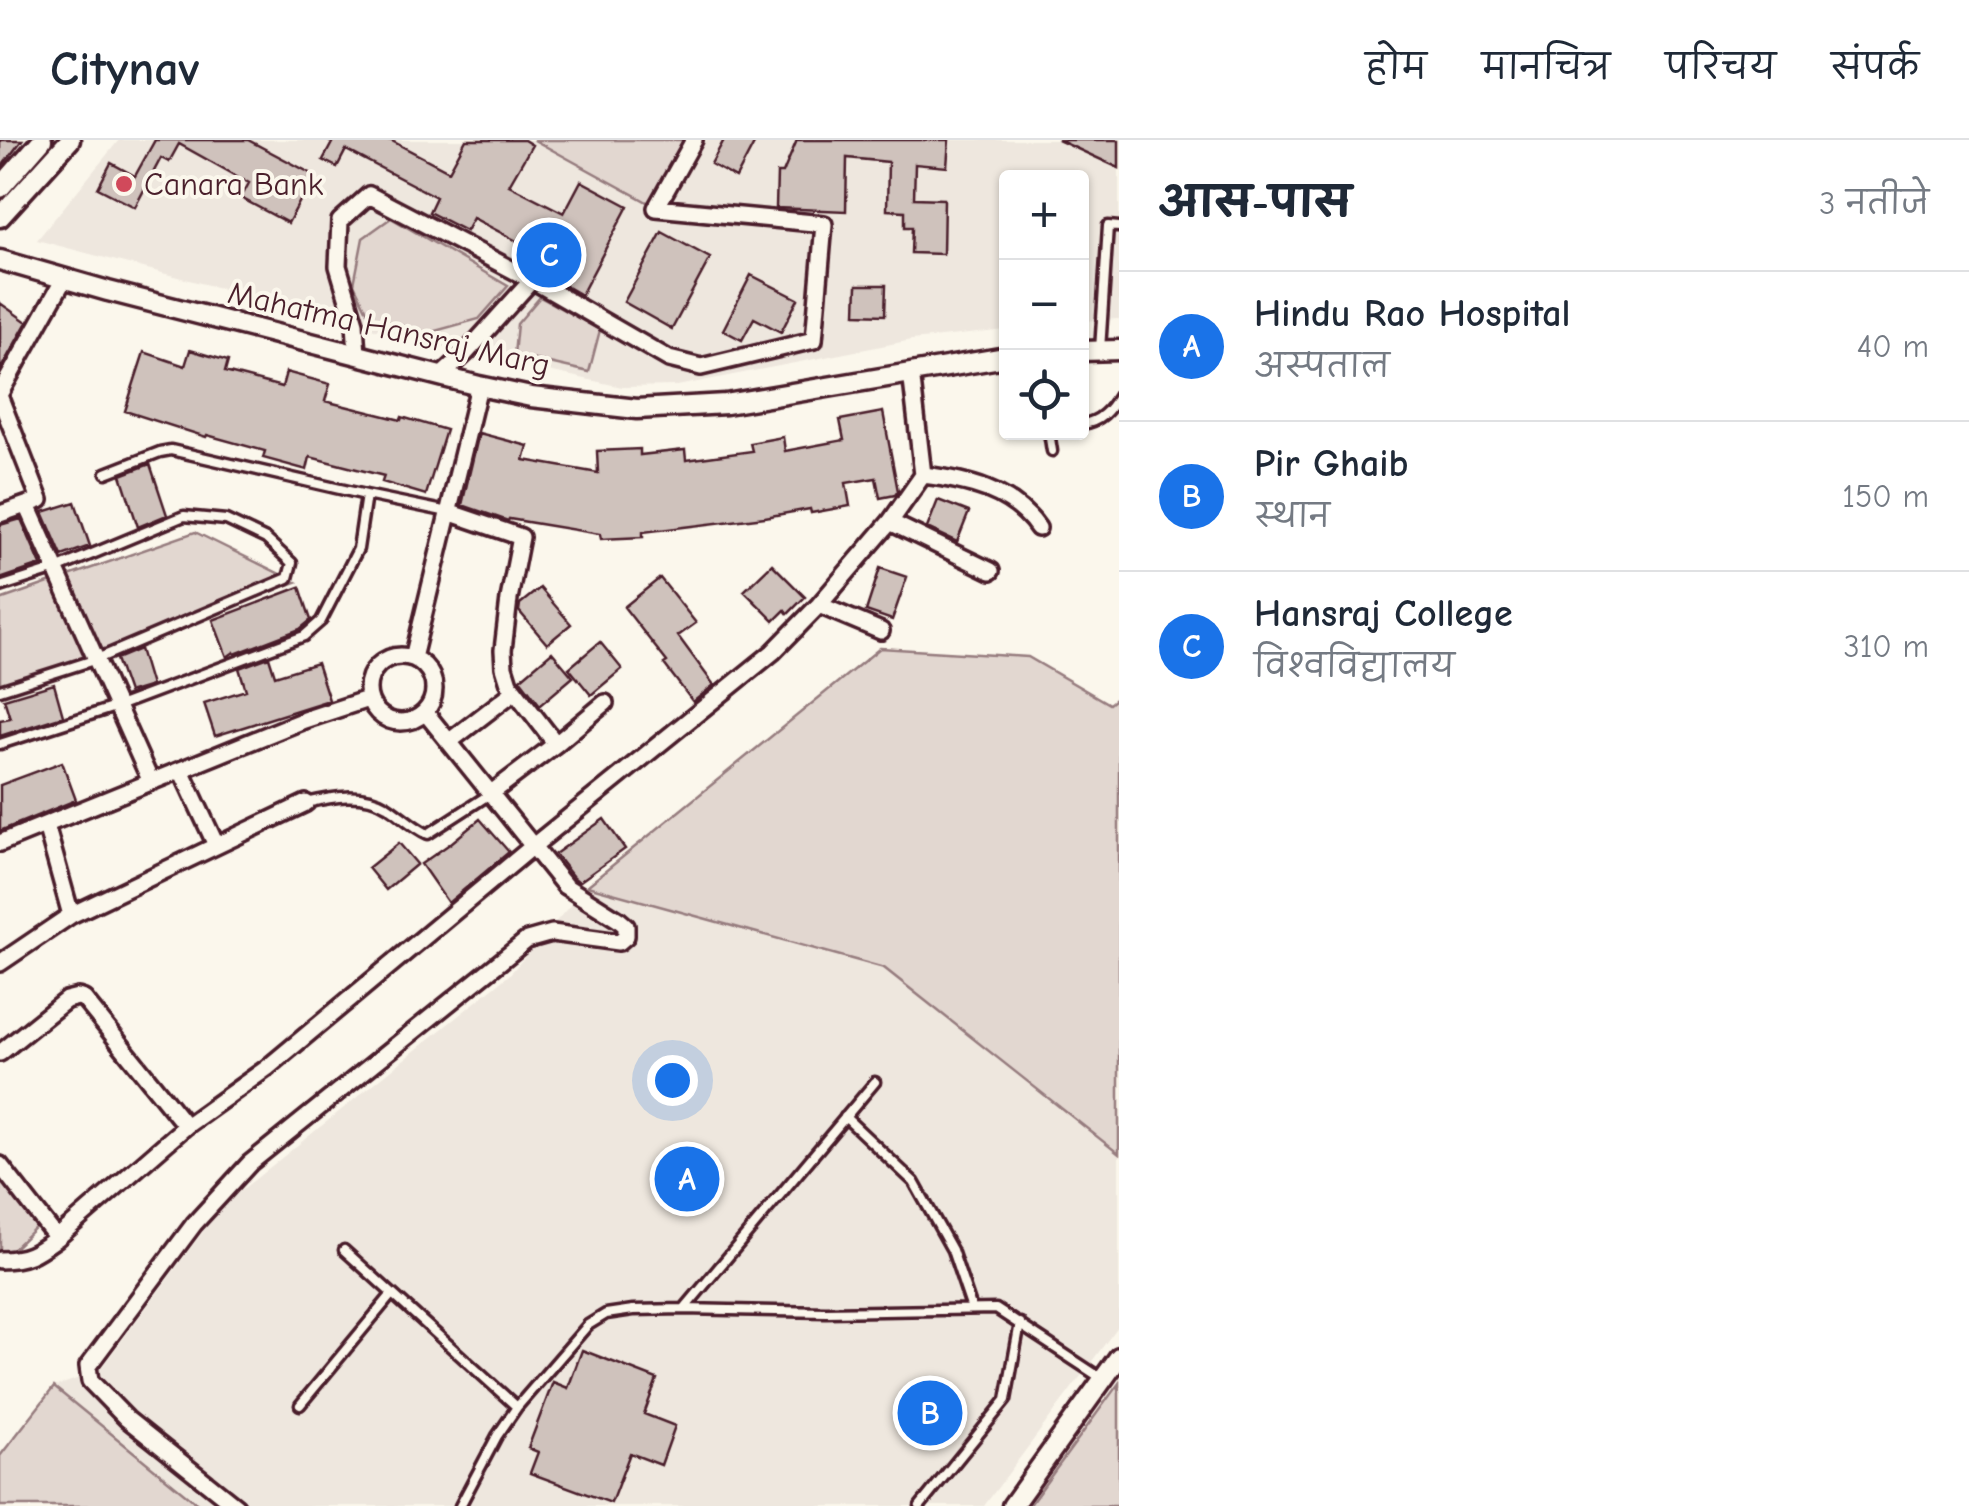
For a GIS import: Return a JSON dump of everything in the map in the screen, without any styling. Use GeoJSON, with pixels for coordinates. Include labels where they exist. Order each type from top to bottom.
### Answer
{"type":"FeatureCollection","features":[{"type":"Feature","properties":{"kind":"street"},"geometry":{"type":"LineString","coordinates":[[0,188],[42,140]]}},
{"type":"Feature","properties":{"kind":"street"},"geometry":{"type":"LineString","coordinates":[[0,218],[70,140]]}},
{"type":"Feature","properties":{"kind":"street"},"geometry":{"type":"LineString","coordinates":[[357,355],[355,323],[338,266],[340,221],[369,195],[532,280],[669,359],[700,367],[814,340],[824,224],[656,208],[694,140]]}},
{"type":"Feature","properties":{"kind":"street","name":"Mahatma Hansraj Marg"},"geometry":{"type":"LineString","coordinates":[[0,260],[478,386],[531,397],[637,408],[726,404],[999,359]]}},
{"type":"Feature","properties":{"kind":"street"},"geometry":{"type":"LineString","coordinates":[[0,514],[40,500],[0,396],[64,279]]}},
{"type":"Feature","properties":{"kind":"street"},"geometry":{"type":"LineString","coordinates":[[441,376],[532,280]]}},
{"type":"Feature","properties":{"kind":"street"},"geometry":{"type":"LineString","coordinates":[[0,1260],[25,1258],[58,1238],[186,1126],[267,1068],[773,652],[890,522],[923,475],[911,372]]}},
{"type":"Feature","properties":{"kind":"street"},"geometry":{"type":"LineString","coordinates":[[414,658],[478,386]]}},
{"type":"Feature","properties":{"kind":"street"},"geometry":{"type":"LineString","coordinates":[[923,475],[1004,496],[1038,528]]}},
{"type":"Feature","properties":{"kind":"street"},"geometry":{"type":"LineString","coordinates":[[27,504],[151,782]]}},
{"type":"Feature","properties":{"kind":"street"},"geometry":{"type":"LineString","coordinates":[[448,512],[522,537],[509,599],[504,667],[509,683],[556,744]]}},
{"type":"Feature","properties":{"kind":"street"},"geometry":{"type":"LineString","coordinates":[[890,522],[991,571]]}},
{"type":"Feature","properties":{"kind":"street"},"geometry":{"type":"LineString","coordinates":[[819,605],[881,630]]}},
{"type":"Feature","properties":{"kind":"street"},"geometry":{"type":"LineString","coordinates":[[388,658],[414,658],[432,676],[432,701],[414,720],[389,720],[368,699],[370,676],[388,658]]}},
{"type":"Feature","properties":{"kind":"street"},"geometry":{"type":"LineString","coordinates":[[450,742],[515,691]]}},
{"type":"Feature","properties":{"kind":"street"},"geometry":{"type":"LineString","coordinates":[[0,842],[304,720],[368,699]]}},
{"type":"Feature","properties":{"kind":"street"},"geometry":{"type":"LineString","coordinates":[[490,794],[606,703]]}},
{"type":"Feature","properties":{"kind":"street"},"geometry":{"type":"LineString","coordinates":[[236,1506],[127,1419],[90,1381],[88,1366],[194,1224],[250,1163],[527,940],[552,933],[618,942],[626,936],[626,926],[565,886],[425,712]]}},
{"type":"Feature","properties":{"kind":"street"},"geometry":{"type":"LineString","coordinates":[[181,770],[216,845]]}},
{"type":"Feature","properties":{"kind":"street"},"geometry":{"type":"LineString","coordinates":[[0,962],[71,915],[306,803]]}},
{"type":"Feature","properties":{"kind":"street"},"geometry":{"type":"LineString","coordinates":[[46,825],[71,915]]}},
{"type":"Feature","properties":{"kind":"street"},"geometry":{"type":"LineString","coordinates":[[0,1054],[66,1000],[84,999],[186,1126]]}},
{"type":"Feature","properties":{"kind":"street"},"geometry":{"type":"LineString","coordinates":[[0,1165],[58,1238]]}},
{"type":"Feature","properties":{"kind":"street"},"geometry":{"type":"LineString","coordinates":[[1012,1506],[1119,1357]]}},
{"type":"Feature","properties":{"kind":"lane"},"geometry":{"type":"LineString","coordinates":[[1100,350],[1108,226],[1119,227]]}},
{"type":"Feature","properties":{"kind":"lane"},"geometry":{"type":"LineString","coordinates":[[1089,423],[1103,416],[1119,395]]}},
{"type":"Feature","properties":{"kind":"lane"},"geometry":{"type":"LineString","coordinates":[[1051,440],[1052,451]]}},
{"type":"Feature","properties":{"kind":"lane"},"geometry":{"type":"LineString","coordinates":[[106,474],[171,450],[448,512]]}},
{"type":"Feature","properties":{"kind":"lane"},"geometry":{"type":"LineString","coordinates":[[0,744],[118,706],[313,630],[358,549],[366,495]]}},
{"type":"Feature","properties":{"kind":"lane"},"geometry":{"type":"LineString","coordinates":[[0,587],[184,516],[226,520],[266,539],[292,564],[288,578],[97,660],[0,690]]}},
{"type":"Feature","properties":{"kind":"lane"},"geometry":{"type":"LineString","coordinates":[[306,803],[354,796],[376,801],[428,834],[490,794]]}},
{"type":"Feature","properties":{"kind":"lane"},"geometry":{"type":"LineString","coordinates":[[684,1309],[875,1082]]}},
{"type":"Feature","properties":{"kind":"lane"},"geometry":{"type":"LineString","coordinates":[[845,1117],[914,1182],[952,1250],[972,1309]]}},
{"type":"Feature","properties":{"kind":"lane"},"geometry":{"type":"LineString","coordinates":[[344,1250],[517,1407]]}},
{"type":"Feature","properties":{"kind":"lane"},"geometry":{"type":"LineString","coordinates":[[300,1405],[392,1294]]}},
{"type":"Feature","properties":{"kind":"lane"},"geometry":{"type":"LineString","coordinates":[[460,1506],[517,1407],[588,1325],[606,1314],[684,1309],[996,1309],[1102,1379]]}},
{"type":"Feature","properties":{"kind":"lane"},"geometry":{"type":"LineString","coordinates":[[920,1506],[1006,1400],[1020,1324]]}},
{"type":"Feature","properties":{"kind":"shaded area"},"geometry":{"type":"Polygon","coordinates":[[[119,140],[1119,140],[1119,319],[1089,321],[1089,170],[999,170],[999,331],[912,340],[677,386],[622,387],[466,353],[37,240],[119,140]]]}},
{"type":"Feature","properties":{"kind":"shaded area"},"geometry":{"type":"Polygon","coordinates":[[[534,140],[684,140],[649,203],[534,140]]]}},
{"type":"Feature","properties":{"kind":"shaded area"},"geometry":{"type":"Polygon","coordinates":[[[391,218],[508,286],[479,319],[428,333],[370,317],[354,284],[363,238],[391,218]]]}},
{"type":"Feature","properties":{"kind":"shaded area"},"geometry":{"type":"Polygon","coordinates":[[[540,297],[600,330],[589,372],[514,355],[517,324],[540,297]]]}},
{"type":"Feature","properties":{"kind":"shaded area"},"geometry":{"type":"Polygon","coordinates":[[[195,532],[296,582],[0,689],[0,600],[195,532]]]}},
{"type":"Feature","properties":{"kind":"shaded area"},"geometry":{"type":"Polygon","coordinates":[[[880,648],[1028,657],[1109,704],[1119,696],[1119,1154],[884,968],[587,886],[880,648]]]}},
{"type":"Feature","properties":{"kind":"shaded area"},"geometry":{"type":"Polygon","coordinates":[[[587,886],[884,968],[1119,1154],[1119,1325],[984,1506],[200,1506],[54,1387],[99,1371],[223,1205],[509,975],[587,886]]]}},
{"type":"Feature","properties":{"kind":"shaded area"},"geometry":{"type":"Polygon","coordinates":[[[0,1174],[39,1224],[9,1253],[0,1253],[0,1174]]]}},
{"type":"Feature","properties":{"kind":"shaded area"},"geometry":{"type":"Polygon","coordinates":[[[1119,1383],[1119,1506],[1029,1506],[1119,1383]]]}},
{"type":"Feature","properties":{"kind":"shaded area"},"geometry":{"type":"Polygon","coordinates":[[[54,1387],[200,1506],[0,1506],[0,1456],[54,1387]]]}},
{"type":"Feature","properties":{"kind":"building"},"geometry":{"type":"Polygon","coordinates":[[[0,140],[22,140],[0,169],[0,140]]]}},
{"type":"Feature","properties":{"kind":"building"},"geometry":{"type":"Polygon","coordinates":[[[155,140],[248,140],[314,175],[288,223],[241,198],[249,183],[179,144],[169,162],[161,158],[135,207],[98,188],[111,163],[135,176],[155,140]]]}},
{"type":"Feature","properties":{"kind":"building"},"geometry":{"type":"Polygon","coordinates":[[[327,140],[390,140],[449,171],[466,140],[524,140],[532,145],[509,185],[564,213],[581,181],[628,206],[581,295],[560,283],[568,268],[473,218],[466,231],[429,212],[436,197],[346,150],[337,167],[323,160],[332,143],[327,140]]]}},
{"type":"Feature","properties":{"kind":"building"},"geometry":{"type":"Polygon","coordinates":[[[724,140],[756,140],[736,178],[711,164],[724,140]]]}},
{"type":"Feature","properties":{"kind":"building"},"geometry":{"type":"Polygon","coordinates":[[[797,140],[949,140],[947,167],[915,164],[914,198],[944,199],[943,254],[911,253],[912,227],[905,227],[905,211],[887,210],[888,162],[847,158],[846,211],[776,208],[777,173],[783,173],[797,140]]]}},
{"type":"Feature","properties":{"kind":"building"},"geometry":{"type":"Polygon","coordinates":[[[1058,140],[1119,140],[1119,168],[1058,140]]]}},
{"type":"Feature","properties":{"kind":"building"},"geometry":{"type":"Polygon","coordinates":[[[662,232],[710,258],[672,329],[624,302],[662,232]]]}},
{"type":"Feature","properties":{"kind":"building"},"geometry":{"type":"Polygon","coordinates":[[[751,275],[798,299],[781,332],[754,318],[742,340],[723,330],[751,275]]]}},
{"type":"Feature","properties":{"kind":"building"},"geometry":{"type":"Polygon","coordinates":[[[857,285],[886,285],[885,315],[856,314],[857,285]]]}},
{"type":"Feature","properties":{"kind":"building"},"geometry":{"type":"Polygon","coordinates":[[[0,303],[27,322],[0,370],[0,303]]]}},
{"type":"Feature","properties":{"kind":"building"},"geometry":{"type":"Polygon","coordinates":[[[190,350],[228,361],[225,372],[282,387],[286,372],[330,384],[325,401],[446,430],[426,495],[382,482],[384,476],[310,457],[307,470],[263,458],[265,451],[125,411],[144,352],[185,366],[190,350]]]}},
{"type":"Feature","properties":{"kind":"building"},"geometry":{"type":"Polygon","coordinates":[[[883,412],[898,491],[880,498],[876,478],[846,483],[850,506],[643,532],[643,537],[601,539],[600,534],[508,521],[462,505],[479,433],[528,446],[524,460],[598,473],[597,451],[640,449],[640,455],[685,450],[686,460],[752,451],[750,443],[783,437],[785,451],[844,440],[840,420],[883,412]]]}},
{"type":"Feature","properties":{"kind":"building"},"geometry":{"type":"Polygon","coordinates":[[[150,464],[167,515],[138,527],[121,475],[150,464]]]}},
{"type":"Feature","properties":{"kind":"building"},"geometry":{"type":"Polygon","coordinates":[[[938,500],[969,512],[957,542],[927,528],[938,500]]]}},
{"type":"Feature","properties":{"kind":"building"},"geometry":{"type":"Polygon","coordinates":[[[75,502],[90,546],[62,556],[43,512],[75,502]]]}},
{"type":"Feature","properties":{"kind":"building"},"geometry":{"type":"Polygon","coordinates":[[[21,519],[41,565],[0,579],[0,525],[21,519]]]}},
{"type":"Feature","properties":{"kind":"building"},"geometry":{"type":"Polygon","coordinates":[[[772,564],[805,597],[788,614],[785,610],[774,621],[744,591],[772,564]]]}},
{"type":"Feature","properties":{"kind":"building"},"geometry":{"type":"Polygon","coordinates":[[[880,568],[907,577],[892,620],[866,611],[880,568]]]}},
{"type":"Feature","properties":{"kind":"building"},"geometry":{"type":"Polygon","coordinates":[[[660,578],[696,623],[678,636],[714,685],[693,702],[624,607],[660,578]]]}},
{"type":"Feature","properties":{"kind":"building"},"geometry":{"type":"Polygon","coordinates":[[[300,587],[311,620],[300,629],[227,657],[213,620],[300,587]]]}},
{"type":"Feature","properties":{"kind":"building"},"geometry":{"type":"Polygon","coordinates":[[[540,588],[571,624],[547,644],[519,611],[520,604],[540,588]]]}},
{"type":"Feature","properties":{"kind":"building"},"geometry":{"type":"Polygon","coordinates":[[[600,642],[622,669],[591,695],[569,668],[600,642]]]}},
{"type":"Feature","properties":{"kind":"building"},"geometry":{"type":"Polygon","coordinates":[[[140,649],[151,686],[128,693],[116,659],[140,649]]]}},
{"type":"Feature","properties":{"kind":"building"},"geometry":{"type":"Polygon","coordinates":[[[552,652],[573,677],[540,705],[520,679],[552,652]]]}},
{"type":"Feature","properties":{"kind":"building"},"geometry":{"type":"Polygon","coordinates":[[[269,657],[275,676],[317,663],[329,700],[215,736],[204,703],[246,690],[239,668],[269,657]]]}},
{"type":"Feature","properties":{"kind":"building"},"geometry":{"type":"Polygon","coordinates":[[[54,684],[63,716],[0,736],[0,720],[10,718],[4,699],[54,684]]]}},
{"type":"Feature","properties":{"kind":"building"},"geometry":{"type":"Polygon","coordinates":[[[62,762],[76,800],[0,831],[0,785],[62,762]]]}},
{"type":"Feature","properties":{"kind":"building"},"geometry":{"type":"Polygon","coordinates":[[[480,819],[509,852],[448,903],[421,864],[480,819]]]}},
{"type":"Feature","properties":{"kind":"building"},"geometry":{"type":"Polygon","coordinates":[[[604,819],[625,849],[579,882],[555,854],[604,819]]]}},
{"type":"Feature","properties":{"kind":"building"},"geometry":{"type":"Polygon","coordinates":[[[399,843],[417,864],[386,890],[368,868],[399,843]]]}},
{"type":"Feature","properties":{"kind":"building"},"geometry":{"type":"Polygon","coordinates":[[[582,1350],[657,1379],[644,1414],[675,1426],[661,1465],[630,1453],[611,1503],[530,1473],[538,1452],[528,1448],[553,1382],[568,1388],[582,1350]]]}},
{"type":"Feature","properties":{"kind":"place","name":"Canara Bank"},"geometry":{"type":"Point","coordinates":[124,184]}},
{"type":"Feature","properties":{"kind":"place","name":"Hansraj College"},"geometry":{"type":"Point","coordinates":[549,255]}},
{"type":"Feature","properties":{"kind":"place","name":"Hindu Rao Hospital"},"geometry":{"type":"Point","coordinates":[687,1179]}},
{"type":"Feature","properties":{"kind":"place","name":"Pir Ghaib"},"geometry":{"type":"Point","coordinates":[930,1413]}}]}
